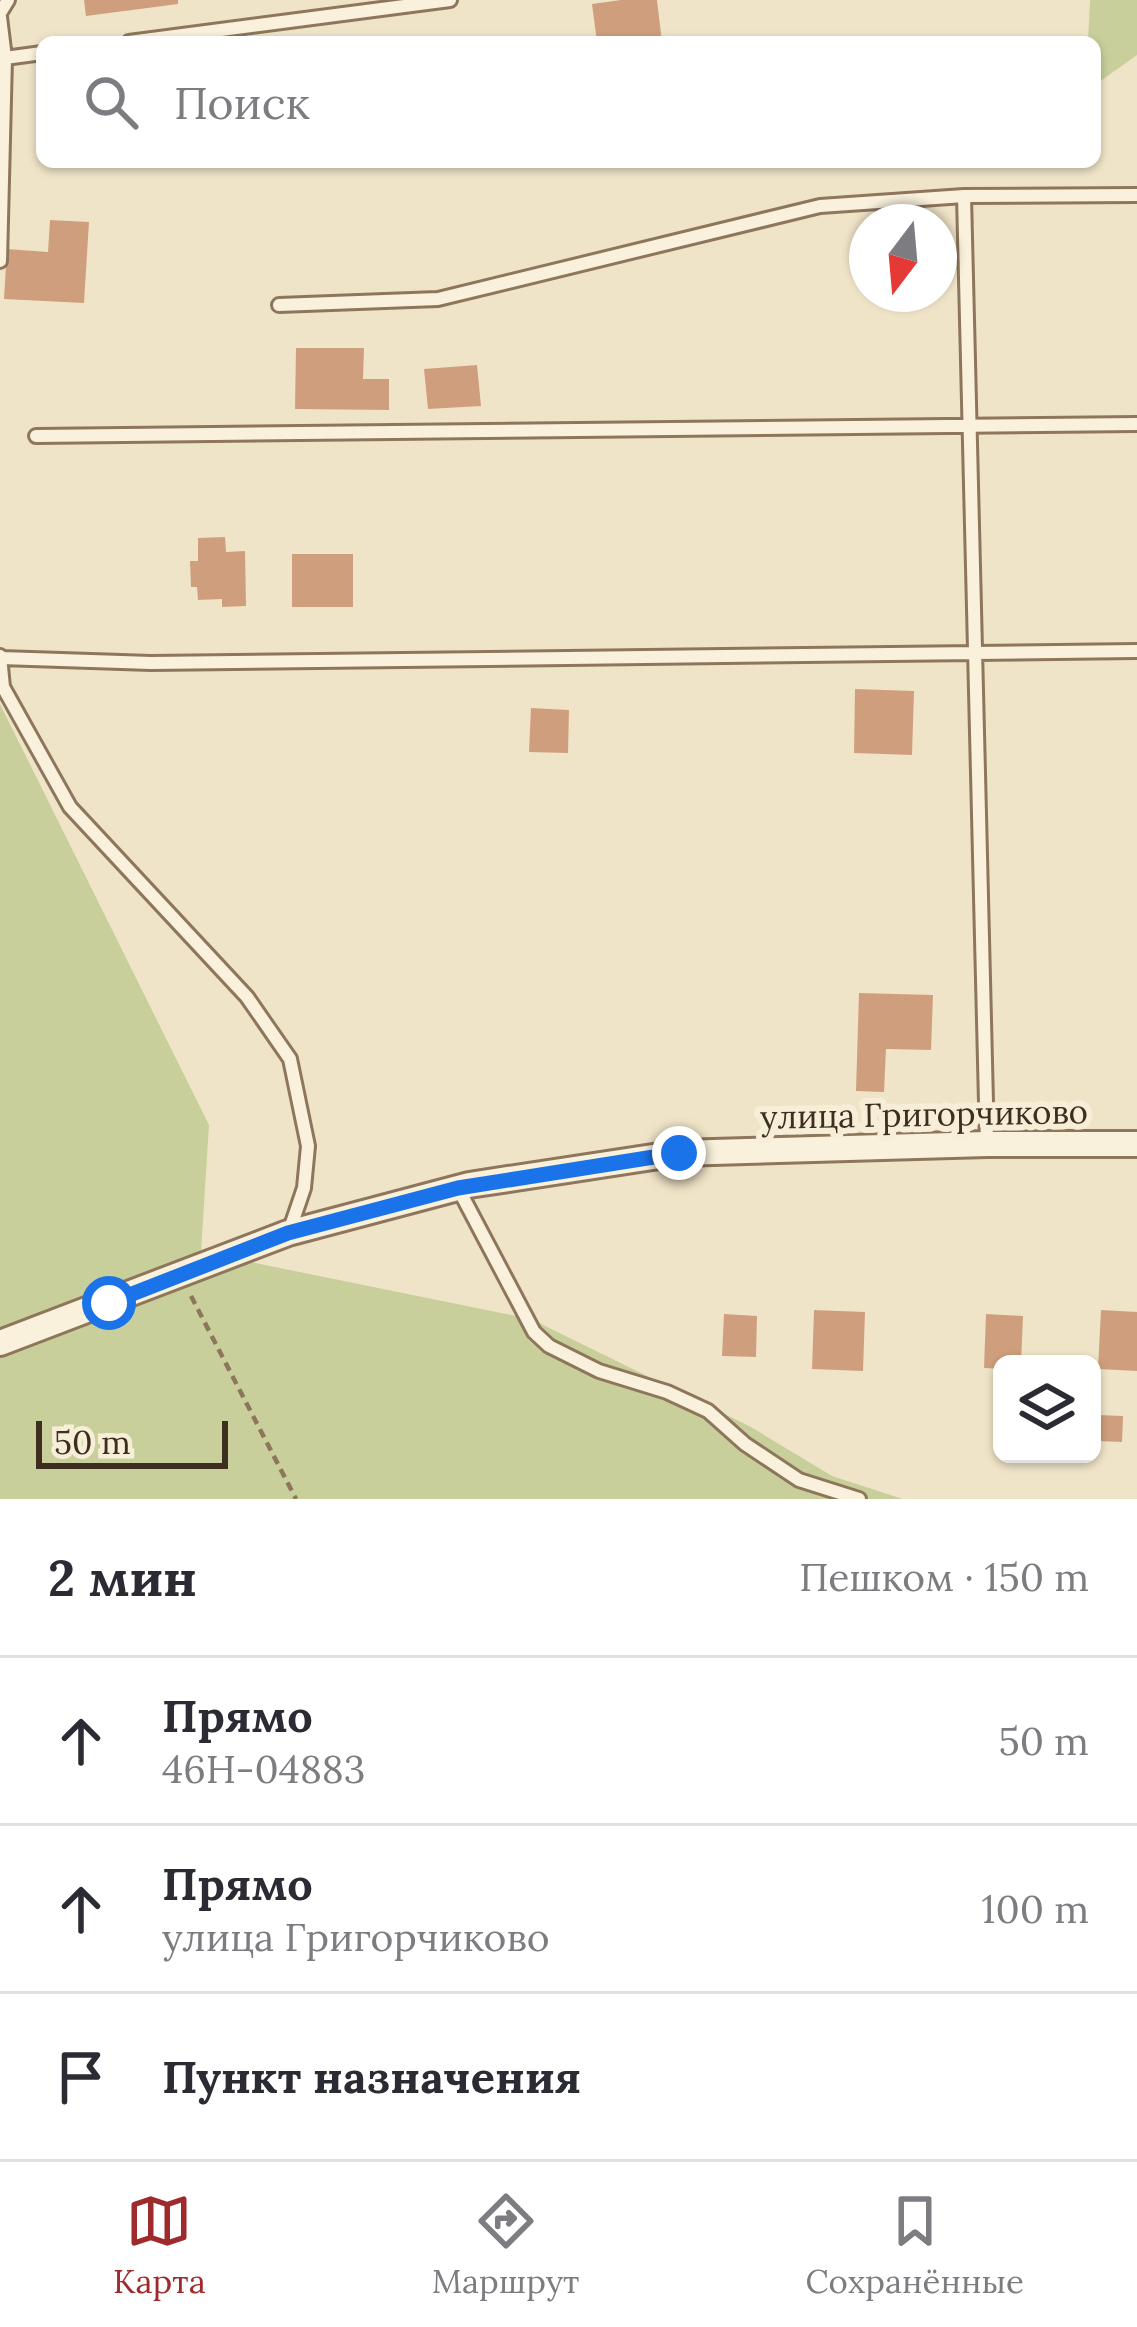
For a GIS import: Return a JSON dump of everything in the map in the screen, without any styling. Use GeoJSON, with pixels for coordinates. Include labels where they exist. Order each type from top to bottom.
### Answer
{"type":"FeatureCollection","features":[{"type":"Feature","properties":{"kind":"street","name":"улица Григорчиково"},"geometry":{"type":"LineString","coordinates":[[0,1343],[288,1233],[458,1188],[679,1153],[1137,1144]]}},
{"type":"Feature","properties":{"kind":"lane"},"geometry":{"type":"LineString","coordinates":[[0,261],[5,58],[0,15],[8,0]]}},
{"type":"Feature","properties":{"kind":"lane"},"geometry":{"type":"LineString","coordinates":[[175,36],[450,0]]}},
{"type":"Feature","properties":{"kind":"lane"},"geometry":{"type":"LineString","coordinates":[[5,58],[36,54]]}},
{"type":"Feature","properties":{"kind":"lane"},"geometry":{"type":"LineString","coordinates":[[279,305],[438,298],[820,206],[964,196],[1137,195]]}},
{"type":"Feature","properties":{"kind":"lane"},"geometry":{"type":"LineString","coordinates":[[964,196],[987,1144]]}},
{"type":"Feature","properties":{"kind":"lane"},"geometry":{"type":"LineString","coordinates":[[35,436],[1137,424]]}},
{"type":"Feature","properties":{"kind":"lane"},"geometry":{"type":"LineString","coordinates":[[288,1233],[304,1188],[308,1146],[290,1059],[247,997],[70,807],[3,686],[0,654],[151,663],[1137,651]]}},
{"type":"Feature","properties":{"kind":"lane"},"geometry":{"type":"LineString","coordinates":[[458,1188],[534,1332],[549,1346],[598,1371],[667,1392],[708,1411],[745,1444],[799,1480],[859,1499]]}},
{"type":"Feature","properties":{"kind":"path"},"geometry":{"type":"LineString","coordinates":[[181,1276],[296,1499]]}},
{"type":"Feature","properties":{"kind":"green space"},"geometry":{"type":"Polygon","coordinates":[[[1090,0],[1137,0],[1137,55],[1101,81],[1101,36],[1088,36],[1090,0]]]}},
{"type":"Feature","properties":{"kind":"green space"},"geometry":{"type":"Polygon","coordinates":[[[0,704],[209,1125],[201,1252],[531,1319],[751,1427],[832,1476],[903,1499],[0,1499],[0,704]]]}},
{"type":"Feature","properties":{"kind":"building"},"geometry":{"type":"Polygon","coordinates":[[[84,0],[178,0],[178,4],[86,16],[84,0]]]}},
{"type":"Feature","properties":{"kind":"building"},"geometry":{"type":"Polygon","coordinates":[[[657,0],[661,36],[596,36],[592,4],[657,0]]]}},
{"type":"Feature","properties":{"kind":"building"},"geometry":{"type":"Polygon","coordinates":[[[50,220],[89,222],[84,303],[4,299],[7,249],[48,252],[50,220]]]}},
{"type":"Feature","properties":{"kind":"building"},"geometry":{"type":"Polygon","coordinates":[[[296,348],[364,348],[363,379],[389,379],[389,410],[295,409],[296,348]]]}},
{"type":"Feature","properties":{"kind":"building"},"geometry":{"type":"Polygon","coordinates":[[[477,365],[481,406],[428,409],[424,369],[477,365]]]}},
{"type":"Feature","properties":{"kind":"building"},"geometry":{"type":"Polygon","coordinates":[[[225,537],[226,552],[245,551],[246,606],[222,607],[222,599],[198,600],[197,587],[191,587],[190,561],[198,561],[198,538],[225,537]]]}},
{"type":"Feature","properties":{"kind":"building"},"geometry":{"type":"Polygon","coordinates":[[[292,554],[353,554],[353,607],[292,607],[292,554]]]}},
{"type":"Feature","properties":{"kind":"building"},"geometry":{"type":"Polygon","coordinates":[[[855,689],[914,691],[912,755],[854,753],[855,689]]]}},
{"type":"Feature","properties":{"kind":"building"},"geometry":{"type":"Polygon","coordinates":[[[531,708],[569,710],[568,753],[529,752],[531,708]]]}},
{"type":"Feature","properties":{"kind":"building"},"geometry":{"type":"Polygon","coordinates":[[[859,993],[933,995],[931,1050],[886,1049],[884,1092],[856,1091],[859,993]]]}},
{"type":"Feature","properties":{"kind":"building"},"geometry":{"type":"Polygon","coordinates":[[[814,1310],[865,1312],[863,1371],[812,1369],[814,1310]]]}},
{"type":"Feature","properties":{"kind":"building"},"geometry":{"type":"Polygon","coordinates":[[[1101,1310],[1137,1312],[1137,1371],[1101,1369],[1101,1310]]]}},
{"type":"Feature","properties":{"kind":"building"},"geometry":{"type":"Polygon","coordinates":[[[724,1314],[757,1316],[756,1357],[722,1356],[724,1314]]]}},
{"type":"Feature","properties":{"kind":"building"},"geometry":{"type":"Polygon","coordinates":[[[986,1314],[1023,1316],[1021,1355],[993,1355],[993,1368],[984,1368],[986,1314]]]}},
{"type":"Feature","properties":{"kind":"building"},"geometry":{"type":"Polygon","coordinates":[[[1101,1415],[1123,1416],[1122,1442],[1101,1441],[1101,1415]]]}},
{"type":"Feature","properties":{"kind":"route"},"geometry":{"type":"LineString","coordinates":[[109,1303],[288,1233],[469,1185],[679,1153]]}}]}
